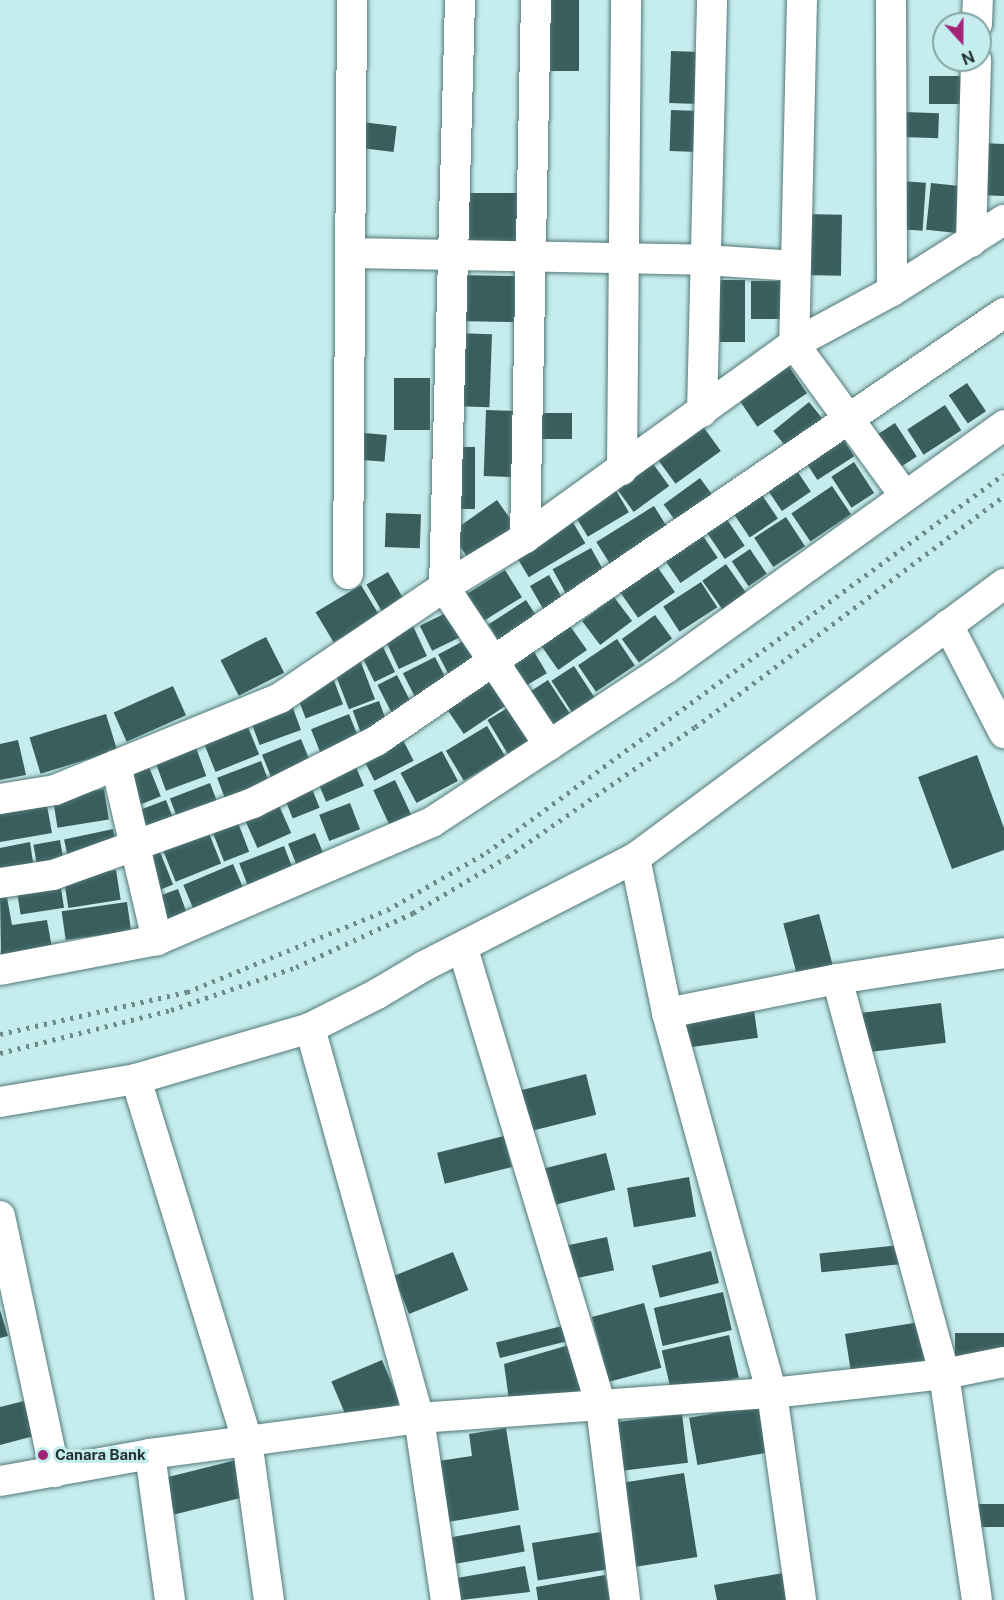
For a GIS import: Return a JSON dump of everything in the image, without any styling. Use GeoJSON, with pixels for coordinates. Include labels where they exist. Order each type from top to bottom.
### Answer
{"type":"FeatureCollection","features":[{"type":"Feature","properties":{"kind":"street"},"geometry":{"type":"LineString","coordinates":[[348,574],[352,0]]}},
{"type":"Feature","properties":{"kind":"street"},"geometry":{"type":"LineString","coordinates":[[460,0],[444,587],[496,661],[549,745]]}},
{"type":"Feature","properties":{"kind":"street"},"geometry":{"type":"LineString","coordinates":[[525,538],[536,0]]}},
{"type":"Feature","properties":{"kind":"street"},"geometry":{"type":"LineString","coordinates":[[622,470],[626,0]]}},
{"type":"Feature","properties":{"kind":"street"},"geometry":{"type":"LineString","coordinates":[[702,412],[712,0]]}},
{"type":"Feature","properties":{"kind":"street"},"geometry":{"type":"LineString","coordinates":[[802,0],[794,344],[904,496]]}},
{"type":"Feature","properties":{"kind":"street"},"geometry":{"type":"LineString","coordinates":[[891,0],[892,291]]}},
{"type":"Feature","properties":{"kind":"street"},"geometry":{"type":"LineString","coordinates":[[971,242],[976,72]]}},
{"type":"Feature","properties":{"kind":"street"},"geometry":{"type":"LineString","coordinates":[[0,799],[55,790],[280,698],[444,587],[525,538],[794,344],[892,291],[1004,220]]}},
{"type":"Feature","properties":{"kind":"street"},"geometry":{"type":"LineString","coordinates":[[350,253],[531,259],[705,260],[796,266]]}},
{"type":"Feature","properties":{"kind":"street"},"geometry":{"type":"LineString","coordinates":[[0,884],[53,875],[253,803],[376,741],[496,661],[846,418],[1004,313]]}},
{"type":"Feature","properties":{"kind":"street"},"geometry":{"type":"LineString","coordinates":[[0,970],[157,940],[432,822],[665,669],[1004,425]]}},
{"type":"Feature","properties":{"kind":"street"},"geometry":{"type":"LineString","coordinates":[[0,1102],[136,1079],[310,1028],[635,858],[1004,584]]}},
{"type":"Feature","properties":{"kind":"street"},"geometry":{"type":"LineString","coordinates":[[948,625],[1004,733]]}},
{"type":"Feature","properties":{"kind":"street"},"geometry":{"type":"LineString","coordinates":[[116,765],[133,846],[157,940]]}},
{"type":"Feature","properties":{"kind":"street"},"geometry":{"type":"LineString","coordinates":[[635,858],[667,1013],[772,1393],[801,1600]]}},
{"type":"Feature","properties":{"kind":"street"},"geometry":{"type":"LineString","coordinates":[[463,949],[601,1407],[625,1600]]}},
{"type":"Feature","properties":{"kind":"street"},"geometry":{"type":"LineString","coordinates":[[667,1013],[837,979],[1004,953]]}},
{"type":"Feature","properties":{"kind":"street"},"geometry":{"type":"LineString","coordinates":[[837,979],[944,1374],[977,1600]]}},
{"type":"Feature","properties":{"kind":"street"},"geometry":{"type":"LineString","coordinates":[[310,1028],[419,1418],[446,1600]]}},
{"type":"Feature","properties":{"kind":"street"},"geometry":{"type":"LineString","coordinates":[[136,1079],[247,1440],[269,1600]]}},
{"type":"Feature","properties":{"kind":"street"},"geometry":{"type":"LineString","coordinates":[[0,1216],[55,1472]]}},
{"type":"Feature","properties":{"kind":"street"},"geometry":{"type":"LineString","coordinates":[[0,1481],[150,1454],[419,1418],[601,1407],[772,1393],[944,1374],[1004,1362]]}},
{"type":"Feature","properties":{"kind":"street"},"geometry":{"type":"LineString","coordinates":[[150,1454],[170,1600]]}},
{"type":"Feature","properties":{"kind":"building"},"geometry":{"type":"Polygon","coordinates":[[[544,0],[579,0],[579,71],[544,71],[544,0]]]}},
{"type":"Feature","properties":{"kind":"building"},"geometry":{"type":"Polygon","coordinates":[[[671,51],[700,52],[698,104],[669,103],[671,51]]]}},
{"type":"Feature","properties":{"kind":"building"},"geometry":{"type":"Polygon","coordinates":[[[929,76],[962,76],[962,104],[929,104],[929,76]]]}},
{"type":"Feature","properties":{"kind":"building"},"geometry":{"type":"Polygon","coordinates":[[[671,110],[700,111],[699,152],[670,151],[671,110]]]}},
{"type":"Feature","properties":{"kind":"building"},"geometry":{"type":"Polygon","coordinates":[[[904,112],[939,113],[938,138],[903,137],[904,112]]]}},
{"type":"Feature","properties":{"kind":"building"},"geometry":{"type":"Polygon","coordinates":[[[362,122],[397,126],[394,152],[359,148],[362,122]]]}},
{"type":"Feature","properties":{"kind":"building"},"geometry":{"type":"Polygon","coordinates":[[[982,143],[1004,144],[1004,196],[978,195],[982,143]]]}},
{"type":"Feature","properties":{"kind":"building"},"geometry":{"type":"Polygon","coordinates":[[[900,181],[926,183],[923,231],[897,229],[900,181]]]}},
{"type":"Feature","properties":{"kind":"building"},"geometry":{"type":"Polygon","coordinates":[[[931,183],[962,186],[957,233],[926,230],[931,183]]]}},
{"type":"Feature","properties":{"kind":"building"},"geometry":{"type":"Polygon","coordinates":[[[459,193],[526,193],[526,250],[459,250],[459,193]]]}},
{"type":"Feature","properties":{"kind":"building"},"geometry":{"type":"Polygon","coordinates":[[[802,214],[842,215],[841,276],[801,275],[802,214]]]}},
{"type":"Feature","properties":{"kind":"building"},"geometry":{"type":"Polygon","coordinates":[[[456,275],[527,276],[526,322],[455,321],[456,275]]]}},
{"type":"Feature","properties":{"kind":"building"},"geometry":{"type":"Polygon","coordinates":[[[720,280],[745,280],[745,342],[720,342],[720,280]]]}},
{"type":"Feature","properties":{"kind":"building"},"geometry":{"type":"Polygon","coordinates":[[[751,281],[782,281],[782,319],[751,319],[751,281]]]}},
{"type":"Feature","properties":{"kind":"building"},"geometry":{"type":"Polygon","coordinates":[[[454,333],[492,334],[489,407],[451,406],[454,333]]]}},
{"type":"Feature","properties":{"kind":"building"},"geometry":{"type":"Polygon","coordinates":[[[788,365],[807,393],[757,427],[738,399],[788,365]]]}},
{"type":"Feature","properties":{"kind":"building"},"geometry":{"type":"Polygon","coordinates":[[[394,378],[430,378],[430,430],[394,430],[394,378]]]}},
{"type":"Feature","properties":{"kind":"building"},"geometry":{"type":"Polygon","coordinates":[[[967,383],[986,411],[968,423],[949,395],[967,383]]]}},
{"type":"Feature","properties":{"kind":"building"},"geometry":{"type":"Polygon","coordinates":[[[809,402],[823,419],[787,448],[773,431],[809,402]]]}},
{"type":"Feature","properties":{"kind":"building"},"geometry":{"type":"Polygon","coordinates":[[[945,405],[961,430],[924,455],[907,430],[945,405]]]}},
{"type":"Feature","properties":{"kind":"building"},"geometry":{"type":"Polygon","coordinates":[[[486,410],[517,411],[515,477],[484,476],[486,410]]]}},
{"type":"Feature","properties":{"kind":"building"},"geometry":{"type":"Polygon","coordinates":[[[532,413],[572,413],[572,439],[532,439],[532,413]]]}},
{"type":"Feature","properties":{"kind":"building"},"geometry":{"type":"Polygon","coordinates":[[[895,423],[917,457],[888,475],[866,442],[895,423]]]}},
{"type":"Feature","properties":{"kind":"building"},"geometry":{"type":"Polygon","coordinates":[[[702,425],[721,451],[676,484],[657,458],[702,425]]]}},
{"type":"Feature","properties":{"kind":"building"},"geometry":{"type":"Polygon","coordinates":[[[838,431],[854,456],[817,480],[801,455],[838,431]]]}},
{"type":"Feature","properties":{"kind":"building"},"geometry":{"type":"Polygon","coordinates":[[[353,432],[387,435],[385,462],[351,459],[353,432]]]}},
{"type":"Feature","properties":{"kind":"building"},"geometry":{"type":"Polygon","coordinates":[[[451,447],[475,447],[475,509],[451,509],[451,447]]]}},
{"type":"Feature","properties":{"kind":"building"},"geometry":{"type":"Polygon","coordinates":[[[651,461],[669,486],[634,512],[615,487],[651,461]]]}},
{"type":"Feature","properties":{"kind":"building"},"geometry":{"type":"Polygon","coordinates":[[[854,462],[874,493],[852,508],[831,477],[854,462]]]}},
{"type":"Feature","properties":{"kind":"building"},"geometry":{"type":"Polygon","coordinates":[[[793,465],[811,492],[782,511],[764,485],[793,465]]]}},
{"type":"Feature","properties":{"kind":"building"},"geometry":{"type":"Polygon","coordinates":[[[700,478],[715,499],[679,525],[664,504],[700,478]]]}},
{"type":"Feature","properties":{"kind":"building"},"geometry":{"type":"Polygon","coordinates":[[[832,486],[851,514],[810,542],[791,513],[832,486]]]}},
{"type":"Feature","properties":{"kind":"building"},"geometry":{"type":"Polygon","coordinates":[[[615,489],[629,512],[588,537],[574,514],[615,489]]]}},
{"type":"Feature","properties":{"kind":"building"},"geometry":{"type":"Polygon","coordinates":[[[760,492],[778,519],[750,538],[732,511],[760,492]]]}},
{"type":"Feature","properties":{"kind":"building"},"geometry":{"type":"Polygon","coordinates":[[[497,500],[516,527],[469,560],[450,533],[497,500]]]}},
{"type":"Feature","properties":{"kind":"building"},"geometry":{"type":"Polygon","coordinates":[[[654,506],[670,532],[613,568],[596,542],[654,506]]]}},
{"type":"Feature","properties":{"kind":"building"},"geometry":{"type":"Polygon","coordinates":[[[386,513],[421,514],[420,548],[385,547],[386,513]]]}},
{"type":"Feature","properties":{"kind":"building"},"geometry":{"type":"Polygon","coordinates":[[[724,515],[745,546],[725,559],[704,528],[724,515]]]}},
{"type":"Feature","properties":{"kind":"building"},"geometry":{"type":"Polygon","coordinates":[[[786,517],[805,546],[773,567],[754,538],[786,517]]]}},
{"type":"Feature","properties":{"kind":"building"},"geometry":{"type":"Polygon","coordinates":[[[572,521],[585,543],[529,577],[515,555],[572,521]]]}},
{"type":"Feature","properties":{"kind":"building"},"geometry":{"type":"Polygon","coordinates":[[[701,533],[718,558],[680,583],[664,558],[701,533]]]}},
{"type":"Feature","properties":{"kind":"building"},"geometry":{"type":"Polygon","coordinates":[[[591,548],[607,577],[569,598],[553,569],[591,548]]]}},
{"type":"Feature","properties":{"kind":"building"},"geometry":{"type":"Polygon","coordinates":[[[750,549],[767,574],[749,586],[732,561],[750,549]]]}},
{"type":"Feature","properties":{"kind":"building"},"geometry":{"type":"Polygon","coordinates":[[[726,564],[746,593],[722,609],[702,581],[726,564]]]}},
{"type":"Feature","properties":{"kind":"building"},"geometry":{"type":"Polygon","coordinates":[[[656,565],[675,592],[638,618],[619,591],[656,565]]]}},
{"type":"Feature","properties":{"kind":"building"},"geometry":{"type":"Polygon","coordinates":[[[505,570],[522,597],[480,623],[463,596],[505,570]]]}},
{"type":"Feature","properties":{"kind":"building"},"geometry":{"type":"Polygon","coordinates":[[[388,572],[405,601],[383,614],[366,584],[388,572]]]}},
{"type":"Feature","properties":{"kind":"building"},"geometry":{"type":"Polygon","coordinates":[[[549,575],[564,601],[545,612],[530,586],[549,575]]]}},
{"type":"Feature","properties":{"kind":"building"},"geometry":{"type":"Polygon","coordinates":[[[701,582],[717,607],[680,632],[663,607],[701,582]]]}},
{"type":"Feature","properties":{"kind":"building"},"geometry":{"type":"Polygon","coordinates":[[[361,585],[379,615],[334,642],[316,612],[361,585]]]}},
{"type":"Feature","properties":{"kind":"building"},"geometry":{"type":"Polygon","coordinates":[[[614,597],[632,621],[600,645],[582,621],[614,597]]]}},
{"type":"Feature","properties":{"kind":"building"},"geometry":{"type":"Polygon","coordinates":[[[526,600],[541,623],[503,647],[488,625],[526,600]]]}},
{"type":"Feature","properties":{"kind":"building"},"geometry":{"type":"Polygon","coordinates":[[[454,609],[466,634],[432,651],[420,626],[454,609]]]}},
{"type":"Feature","properties":{"kind":"building"},"geometry":{"type":"Polygon","coordinates":[[[655,615],[672,638],[639,663],[622,639],[655,615]]]}},
{"type":"Feature","properties":{"kind":"building"},"geometry":{"type":"Polygon","coordinates":[[[568,623],[587,650],[558,670],[539,643],[568,623]]]}},
{"type":"Feature","properties":{"kind":"building"},"geometry":{"type":"Polygon","coordinates":[[[413,626],[427,656],[399,669],[385,639],[413,626]]]}},
{"type":"Feature","properties":{"kind":"building"},"geometry":{"type":"Polygon","coordinates":[[[266,637],[284,673],[239,696],[221,660],[266,637]]]}},
{"type":"Feature","properties":{"kind":"building"},"geometry":{"type":"Polygon","coordinates":[[[469,638],[481,661],[450,677],[438,654],[469,638]]]}},
{"type":"Feature","properties":{"kind":"building"},"geometry":{"type":"Polygon","coordinates":[[[617,639],[635,666],[596,692],[578,665],[617,639]]]}},
{"type":"Feature","properties":{"kind":"building"},"geometry":{"type":"Polygon","coordinates":[[[382,645],[395,672],[374,682],[361,655],[382,645]]]}},
{"type":"Feature","properties":{"kind":"building"},"geometry":{"type":"Polygon","coordinates":[[[533,650],[547,673],[520,689],[506,666],[533,650]]]}},
{"type":"Feature","properties":{"kind":"building"},"geometry":{"type":"Polygon","coordinates":[[[435,657],[448,682],[416,698],[403,673],[435,657]]]}},
{"type":"Feature","properties":{"kind":"building"},"geometry":{"type":"Polygon","coordinates":[[[360,660],[375,699],[349,709],[334,670],[360,660]]]}},
{"type":"Feature","properties":{"kind":"building"},"geometry":{"type":"Polygon","coordinates":[[[574,666],[595,698],[572,713],[551,681],[574,666]]]}},
{"type":"Feature","properties":{"kind":"building"},"geometry":{"type":"Polygon","coordinates":[[[397,675],[412,705],[393,715],[377,685],[397,675]]]}},
{"type":"Feature","properties":{"kind":"building"},"geometry":{"type":"Polygon","coordinates":[[[494,675],[512,702],[464,734],[446,707],[494,675]]]}},
{"type":"Feature","properties":{"kind":"building"},"geometry":{"type":"Polygon","coordinates":[[[333,678],[343,704],[306,718],[296,692],[333,678]]]}},
{"type":"Feature","properties":{"kind":"building"},"geometry":{"type":"Polygon","coordinates":[[[548,680],[571,716],[545,733],[522,697],[548,680]]]}},
{"type":"Feature","properties":{"kind":"building"},"geometry":{"type":"Polygon","coordinates":[[[173,686],[186,715],[127,742],[114,712],[173,686]]]}},
{"type":"Feature","properties":{"kind":"building"},"geometry":{"type":"Polygon","coordinates":[[[290,700],[301,730],[260,745],[249,715],[290,700]]]}},
{"type":"Feature","properties":{"kind":"building"},"geometry":{"type":"Polygon","coordinates":[[[379,701],[388,726],[362,736],[353,711],[379,701]]]}},
{"type":"Feature","properties":{"kind":"building"},"geometry":{"type":"Polygon","coordinates":[[[514,704],[534,737],[508,753],[487,720],[514,704]]]}},
{"type":"Feature","properties":{"kind":"building"},"geometry":{"type":"Polygon","coordinates":[[[106,714],[117,750],[41,774],[29,737],[106,714]]]}},
{"type":"Feature","properties":{"kind":"building"},"geometry":{"type":"Polygon","coordinates":[[[349,714],[361,744],[323,759],[311,729],[349,714]]]}},
{"type":"Feature","properties":{"kind":"building"},"geometry":{"type":"Polygon","coordinates":[[[246,722],[259,754],[216,772],[202,740],[246,722]]]}},
{"type":"Feature","properties":{"kind":"building"},"geometry":{"type":"Polygon","coordinates":[[[487,726],[505,756],[464,781],[446,751],[487,726]]]}},
{"type":"Feature","properties":{"kind":"building"},"geometry":{"type":"Polygon","coordinates":[[[400,734],[414,761],[374,781],[361,754],[400,734]]]}},
{"type":"Feature","properties":{"kind":"building"},"geometry":{"type":"Polygon","coordinates":[[[301,739],[311,764],[272,780],[262,755],[301,739]]]}},
{"type":"Feature","properties":{"kind":"building"},"geometry":{"type":"Polygon","coordinates":[[[18,740],[26,775],[0,780],[0,744],[18,740]]]}},
{"type":"Feature","properties":{"kind":"building"},"geometry":{"type":"Polygon","coordinates":[[[195,745],[206,776],[166,791],[155,760],[195,745]]]}},
{"type":"Feature","properties":{"kind":"building"},"geometry":{"type":"Polygon","coordinates":[[[442,751],[458,781],[416,803],[401,773],[442,751]]]}},
{"type":"Feature","properties":{"kind":"building"},"geometry":{"type":"Polygon","coordinates":[[[977,755],[1004,828],[1004,850],[952,869],[918,777],[977,755]]]}},
{"type":"Feature","properties":{"kind":"building"},"geometry":{"type":"Polygon","coordinates":[[[353,760],[364,786],[326,802],[315,776],[353,760]]]}},
{"type":"Feature","properties":{"kind":"building"},"geometry":{"type":"Polygon","coordinates":[[[261,761],[271,787],[227,804],[217,778],[261,761]]]}},
{"type":"Feature","properties":{"kind":"building"},"geometry":{"type":"Polygon","coordinates":[[[147,762],[161,796],[137,806],[123,772],[147,762]]]}},
{"type":"Feature","properties":{"kind":"building"},"geometry":{"type":"Polygon","coordinates":[[[308,779],[320,808],[293,819],[281,790],[308,779]]]}},
{"type":"Feature","properties":{"kind":"building"},"geometry":{"type":"Polygon","coordinates":[[[395,780],[413,818],[391,828],[373,790],[395,780]]]}},
{"type":"Feature","properties":{"kind":"building"},"geometry":{"type":"Polygon","coordinates":[[[210,783],[220,809],[180,825],[170,798],[210,783]]]}},
{"type":"Feature","properties":{"kind":"building"},"geometry":{"type":"Polygon","coordinates":[[[104,789],[109,820],[57,828],[53,797],[104,789]]]}},
{"type":"Feature","properties":{"kind":"building"},"geometry":{"type":"Polygon","coordinates":[[[46,800],[52,833],[0,842],[0,809],[46,800]]]}},
{"type":"Feature","properties":{"kind":"building"},"geometry":{"type":"Polygon","coordinates":[[[166,800],[175,824],[140,838],[131,814],[166,800]]]}},
{"type":"Feature","properties":{"kind":"building"},"geometry":{"type":"Polygon","coordinates":[[[277,801],[291,833],[257,848],[243,816],[277,801]]]}},
{"type":"Feature","properties":{"kind":"building"},"geometry":{"type":"Polygon","coordinates":[[[350,803],[360,829],[329,841],[319,815],[350,803]]]}},
{"type":"Feature","properties":{"kind":"building"},"geometry":{"type":"Polygon","coordinates":[[[237,820],[249,852],[224,861],[212,830],[237,820]]]}},
{"type":"Feature","properties":{"kind":"building"},"geometry":{"type":"Polygon","coordinates":[[[113,829],[117,848],[68,858],[64,839],[113,829]]]}},
{"type":"Feature","properties":{"kind":"building"},"geometry":{"type":"Polygon","coordinates":[[[208,831],[221,863],[176,882],[163,849],[208,831]]]}},
{"type":"Feature","properties":{"kind":"building"},"geometry":{"type":"Polygon","coordinates":[[[315,833],[325,858],[298,869],[288,844],[315,833]]]}},
{"type":"Feature","properties":{"kind":"building"},"geometry":{"type":"Polygon","coordinates":[[[60,840],[64,863],[37,867],[33,845],[60,840]]]}},
{"type":"Feature","properties":{"kind":"building"},"geometry":{"type":"Polygon","coordinates":[[[30,842],[34,869],[0,875],[0,848],[30,842]]]}},
{"type":"Feature","properties":{"kind":"building"},"geometry":{"type":"Polygon","coordinates":[[[284,846],[293,869],[248,887],[239,863],[284,846]]]}},
{"type":"Feature","properties":{"kind":"building"},"geometry":{"type":"Polygon","coordinates":[[[160,852],[173,884],[153,893],[140,860],[160,852]]]}},
{"type":"Feature","properties":{"kind":"building"},"geometry":{"type":"Polygon","coordinates":[[[233,864],[246,895],[197,916],[183,885],[233,864]]]}},
{"type":"Feature","properties":{"kind":"building"},"geometry":{"type":"Polygon","coordinates":[[[116,870],[121,900],[68,908],[64,878],[116,870]]]}},
{"type":"Feature","properties":{"kind":"building"},"geometry":{"type":"Polygon","coordinates":[[[60,882],[64,908],[21,915],[17,889],[60,882]]]}},
{"type":"Feature","properties":{"kind":"building"},"geometry":{"type":"Polygon","coordinates":[[[178,889],[187,914],[160,924],[151,899],[178,889]]]}},
{"type":"Feature","properties":{"kind":"building"},"geometry":{"type":"Polygon","coordinates":[[[6,892],[12,925],[47,920],[52,948],[1,956],[0,893],[6,892]]]}},
{"type":"Feature","properties":{"kind":"building"},"geometry":{"type":"Polygon","coordinates":[[[127,902],[131,931],[66,940],[62,911],[127,902]]]}},
{"type":"Feature","properties":{"kind":"building"},"geometry":{"type":"Polygon","coordinates":[[[819,914],[834,970],[798,980],[783,924],[819,914]]]}},
{"type":"Feature","properties":{"kind":"building"},"geometry":{"type":"Polygon","coordinates":[[[753,1003],[758,1038],[689,1047],[684,1013],[753,1003]]]}},
{"type":"Feature","properties":{"kind":"building"},"geometry":{"type":"Polygon","coordinates":[[[941,1003],[946,1043],[867,1052],[863,1013],[941,1003]]]}},
{"type":"Feature","properties":{"kind":"building"},"geometry":{"type":"Polygon","coordinates":[[[586,1074],[596,1115],[531,1131],[521,1090],[586,1074]]]}},
{"type":"Feature","properties":{"kind":"building"},"geometry":{"type":"Polygon","coordinates":[[[504,1136],[512,1167],[445,1184],[437,1153],[504,1136]]]}},
{"type":"Feature","properties":{"kind":"building"},"geometry":{"type":"Polygon","coordinates":[[[606,1153],[615,1190],[553,1205],[544,1168],[606,1153]]]}},
{"type":"Feature","properties":{"kind":"building"},"geometry":{"type":"Polygon","coordinates":[[[689,1177],[696,1216],[634,1227],[627,1188],[689,1177]]]}},
{"type":"Feature","properties":{"kind":"building"},"geometry":{"type":"Polygon","coordinates":[[[607,1237],[614,1270],[569,1280],[562,1247],[607,1237]]]}},
{"type":"Feature","properties":{"kind":"building"},"geometry":{"type":"Polygon","coordinates":[[[900,1245],[902,1264],[821,1272],[819,1253],[900,1245]]]}},
{"type":"Feature","properties":{"kind":"building"},"geometry":{"type":"Polygon","coordinates":[[[711,1251],[719,1283],[660,1298],[652,1266],[711,1251]]]}},
{"type":"Feature","properties":{"kind":"building"},"geometry":{"type":"Polygon","coordinates":[[[453,1252],[468,1290],[409,1314],[394,1276],[453,1252]]]}},
{"type":"Feature","properties":{"kind":"building"},"geometry":{"type":"Polygon","coordinates":[[[723,1292],[732,1330],[663,1346],[654,1308],[723,1292]]]}},
{"type":"Feature","properties":{"kind":"building"},"geometry":{"type":"Polygon","coordinates":[[[644,1303],[661,1368],[609,1382],[592,1317],[644,1303]]]}},
{"type":"Feature","properties":{"kind":"building"},"geometry":{"type":"Polygon","coordinates":[[[0,1310],[8,1336],[0,1338],[0,1310]]]}},
{"type":"Feature","properties":{"kind":"building"},"geometry":{"type":"Polygon","coordinates":[[[920,1322],[927,1365],[852,1377],[845,1334],[920,1322]]]}},
{"type":"Feature","properties":{"kind":"building"},"geometry":{"type":"Polygon","coordinates":[[[562,1326],[566,1342],[500,1358],[496,1342],[562,1326]]]}},
{"type":"Feature","properties":{"kind":"building"},"geometry":{"type":"Polygon","coordinates":[[[955,1333],[1004,1333],[1004,1356],[955,1356],[955,1333]]]}},
{"type":"Feature","properties":{"kind":"building"},"geometry":{"type":"Polygon","coordinates":[[[729,1335],[739,1378],[672,1393],[662,1351],[729,1335]]]}},
{"type":"Feature","properties":{"kind":"building"},"geometry":{"type":"Polygon","coordinates":[[[569,1345],[582,1394],[509,1400],[504,1364],[569,1345]]]}},
{"type":"Feature","properties":{"kind":"building"},"geometry":{"type":"Polygon","coordinates":[[[382,1360],[400,1403],[350,1425],[331,1381],[382,1360]]]}},
{"type":"Feature","properties":{"kind":"building"},"geometry":{"type":"Polygon","coordinates":[[[24,1401],[34,1436],[0,1445],[0,1407],[24,1401]]]}},
{"type":"Feature","properties":{"kind":"building"},"geometry":{"type":"Polygon","coordinates":[[[761,1405],[769,1452],[697,1465],[689,1418],[761,1405]]]}},
{"type":"Feature","properties":{"kind":"building"},"geometry":{"type":"Polygon","coordinates":[[[682,1414],[688,1463],[622,1471],[616,1422],[682,1414]]]}},
{"type":"Feature","properties":{"kind":"building"},"geometry":{"type":"Polygon","coordinates":[[[506,1428],[519,1510],[448,1522],[438,1461],[472,1456],[469,1434],[506,1428]]]}},
{"type":"Feature","properties":{"kind":"building"},"geometry":{"type":"Polygon","coordinates":[[[240,1459],[249,1496],[174,1514],[165,1478],[240,1459]]]}},
{"type":"Feature","properties":{"kind":"building"},"geometry":{"type":"Polygon","coordinates":[[[684,1473],[697,1557],[631,1567],[618,1483],[684,1473]]]}},
{"type":"Feature","properties":{"kind":"building"},"geometry":{"type":"Polygon","coordinates":[[[973,1504],[1004,1504],[1004,1527],[973,1527],[973,1504]]]}},
{"type":"Feature","properties":{"kind":"building"},"geometry":{"type":"Polygon","coordinates":[[[520,1525],[525,1552],[456,1564],[451,1537],[520,1525]]]}},
{"type":"Feature","properties":{"kind":"building"},"geometry":{"type":"Polygon","coordinates":[[[601,1532],[607,1570],[538,1580],[532,1543],[601,1532]]]}},
{"type":"Feature","properties":{"kind":"building"},"geometry":{"type":"Polygon","coordinates":[[[525,1566],[530,1592],[461,1600],[457,1578],[525,1566]]]}},
{"type":"Feature","properties":{"kind":"building"},"geometry":{"type":"Polygon","coordinates":[[[783,1573],[788,1600],[717,1600],[714,1585],[783,1573]]]}},
{"type":"Feature","properties":{"kind":"building"},"geometry":{"type":"Polygon","coordinates":[[[605,1575],[610,1600],[538,1600],[536,1587],[605,1575]]]}},
{"type":"Feature","properties":{"kind":"railway"},"geometry":{"type":"LineString","coordinates":[[0,1034],[187,992],[387,910],[487,852],[1004,474]]}},
{"type":"Feature","properties":{"kind":"railway"},"geometry":{"type":"LineString","coordinates":[[0,1053],[171,1010],[296,967],[413,913],[507,857],[695,727],[1004,496]]}},
{"type":"Feature","properties":{"kind":"place","name":"Canara Bank"},"geometry":{"type":"Point","coordinates":[43,1455]}}]}
